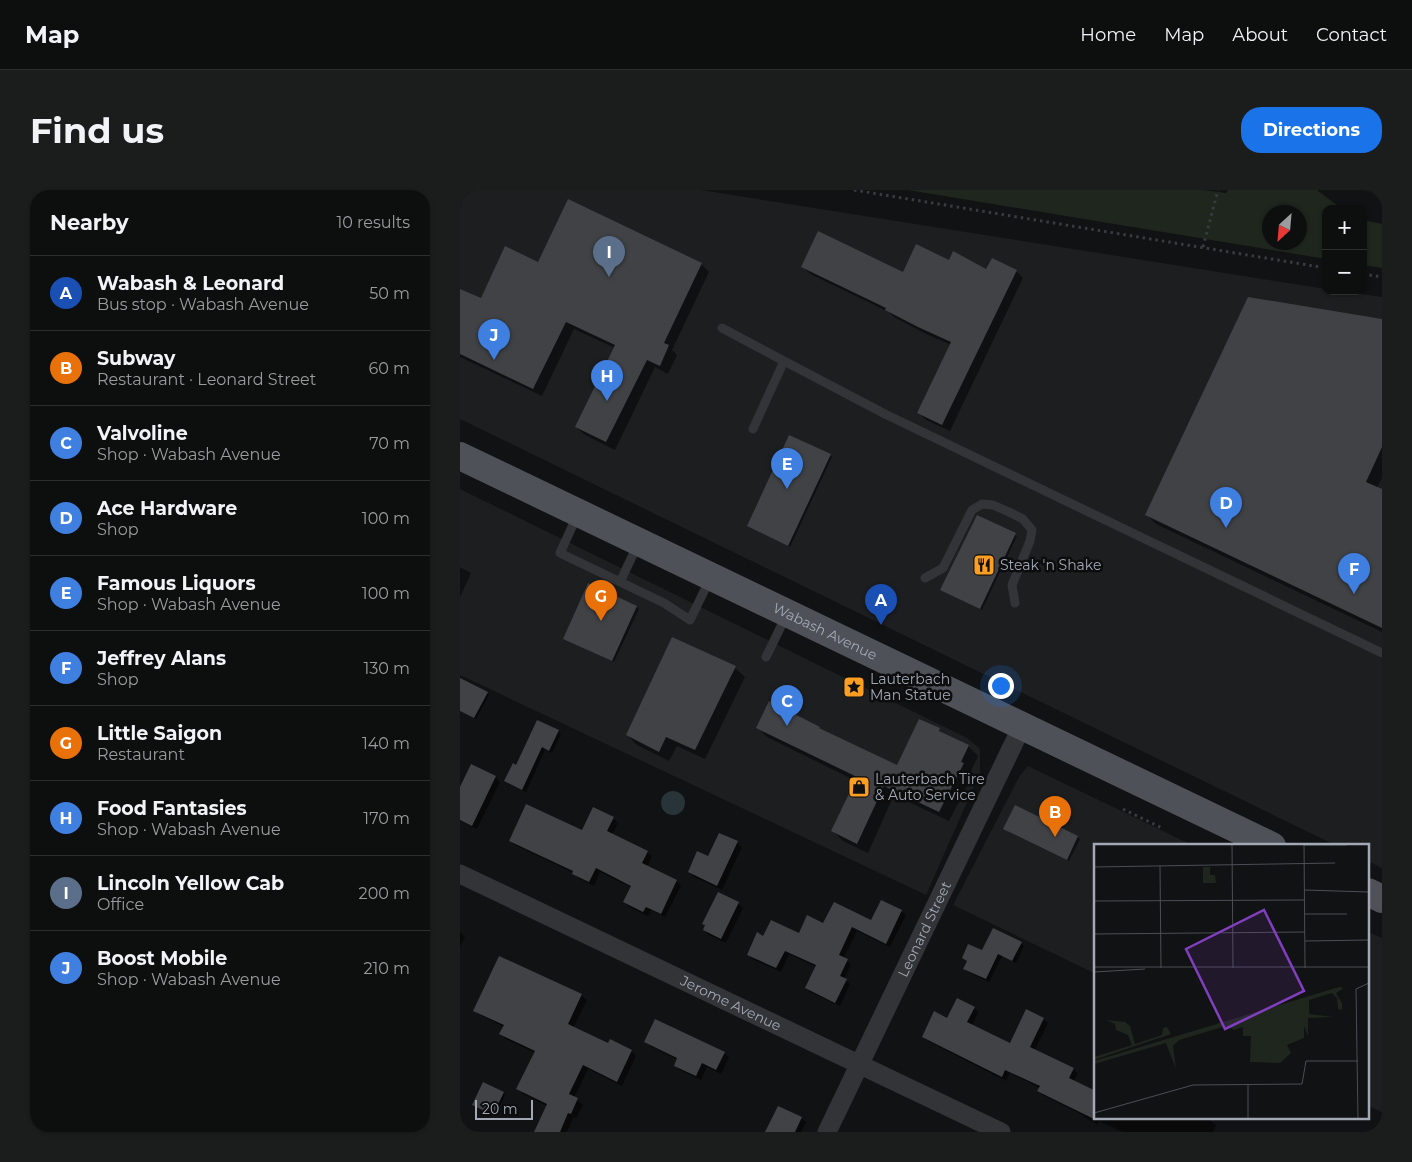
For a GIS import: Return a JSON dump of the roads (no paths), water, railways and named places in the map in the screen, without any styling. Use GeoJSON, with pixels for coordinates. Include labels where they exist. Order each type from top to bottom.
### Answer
{"type":"FeatureCollection","features":[{"type":"Feature","properties":{"kind":"main road","name":"Wabash Avenue"},"geometry":{"type":"LineString","coordinates":[[460,456],[1268,844]]}},
{"type":"Feature","properties":{"kind":"main road"},"geometry":{"type":"LineString","coordinates":[[1369,892],[1382,899]]}},
{"type":"Feature","properties":{"kind":"street","name":"Leonard Street"},"geometry":{"type":"LineString","coordinates":[[827,1132],[1022,726]]}},
{"type":"Feature","properties":{"kind":"street","name":"Jerome Avenue"},"geometry":{"type":"LineString","coordinates":[[460,874],[1001,1132]]}},
{"type":"Feature","properties":{"kind":"lane"},"geometry":{"type":"LineString","coordinates":[[722,328],[929,435],[1382,653]]}},
{"type":"Feature","properties":{"kind":"lane"},"geometry":{"type":"LineString","coordinates":[[753,429],[784,361]]}},
{"type":"Feature","properties":{"kind":"lane"},"geometry":{"type":"LineString","coordinates":[[925,578],[943,568],[972,510],[982,504],[993,505],[1023,519],[1032,530],[1030,541],[1012,585],[1015,602]]}},
{"type":"Feature","properties":{"kind":"lane"},"geometry":{"type":"LineString","coordinates":[[578,514],[560,553],[664,603],[690,620],[711,577]]}},
{"type":"Feature","properties":{"kind":"lane"},"geometry":{"type":"LineString","coordinates":[[620,582],[638,542]]}},
{"type":"Feature","properties":{"kind":"lane"},"geometry":{"type":"LineString","coordinates":[[766,657],[787,614]]}},
{"type":"Feature","properties":{"kind":"place","name":"Lincoln Yellow Cab"},"geometry":{"type":"Point","coordinates":[609,277]}},
{"type":"Feature","properties":{"kind":"place","name":"Boost Mobile"},"geometry":{"type":"Point","coordinates":[494,360]}},
{"type":"Feature","properties":{"kind":"place","name":"Food Fantasies"},"geometry":{"type":"Point","coordinates":[607,401]}},
{"type":"Feature","properties":{"kind":"place","name":"Famous Liquors"},"geometry":{"type":"Point","coordinates":[787,489]}},
{"type":"Feature","properties":{"kind":"place","name":"Ace Hardware"},"geometry":{"type":"Point","coordinates":[1226,528]}},
{"type":"Feature","properties":{"kind":"place","name":"Steak 'n Shake"},"geometry":{"type":"Point","coordinates":[984,565]}},
{"type":"Feature","properties":{"kind":"place","name":"Jeffrey Alans"},"geometry":{"type":"Point","coordinates":[1354,594]}},
{"type":"Feature","properties":{"kind":"place","name":"Little Saigon"},"geometry":{"type":"Point","coordinates":[601,621]}},
{"type":"Feature","properties":{"kind":"place","name":"Wabash & Leonard"},"geometry":{"type":"Point","coordinates":[881,625]}},
{"type":"Feature","properties":{"kind":"place","name":"Lauterbach Man Statue"},"geometry":{"type":"Point","coordinates":[854,687]}},
{"type":"Feature","properties":{"kind":"place","name":"Valvoline"},"geometry":{"type":"Point","coordinates":[787,726]}},
{"type":"Feature","properties":{"kind":"place","name":"Lauterbach Tire & Auto Service"},"geometry":{"type":"Point","coordinates":[859,787]}},
{"type":"Feature","properties":{"kind":"place","name":"Subway"},"geometry":{"type":"Point","coordinates":[1055,837]}}]}
